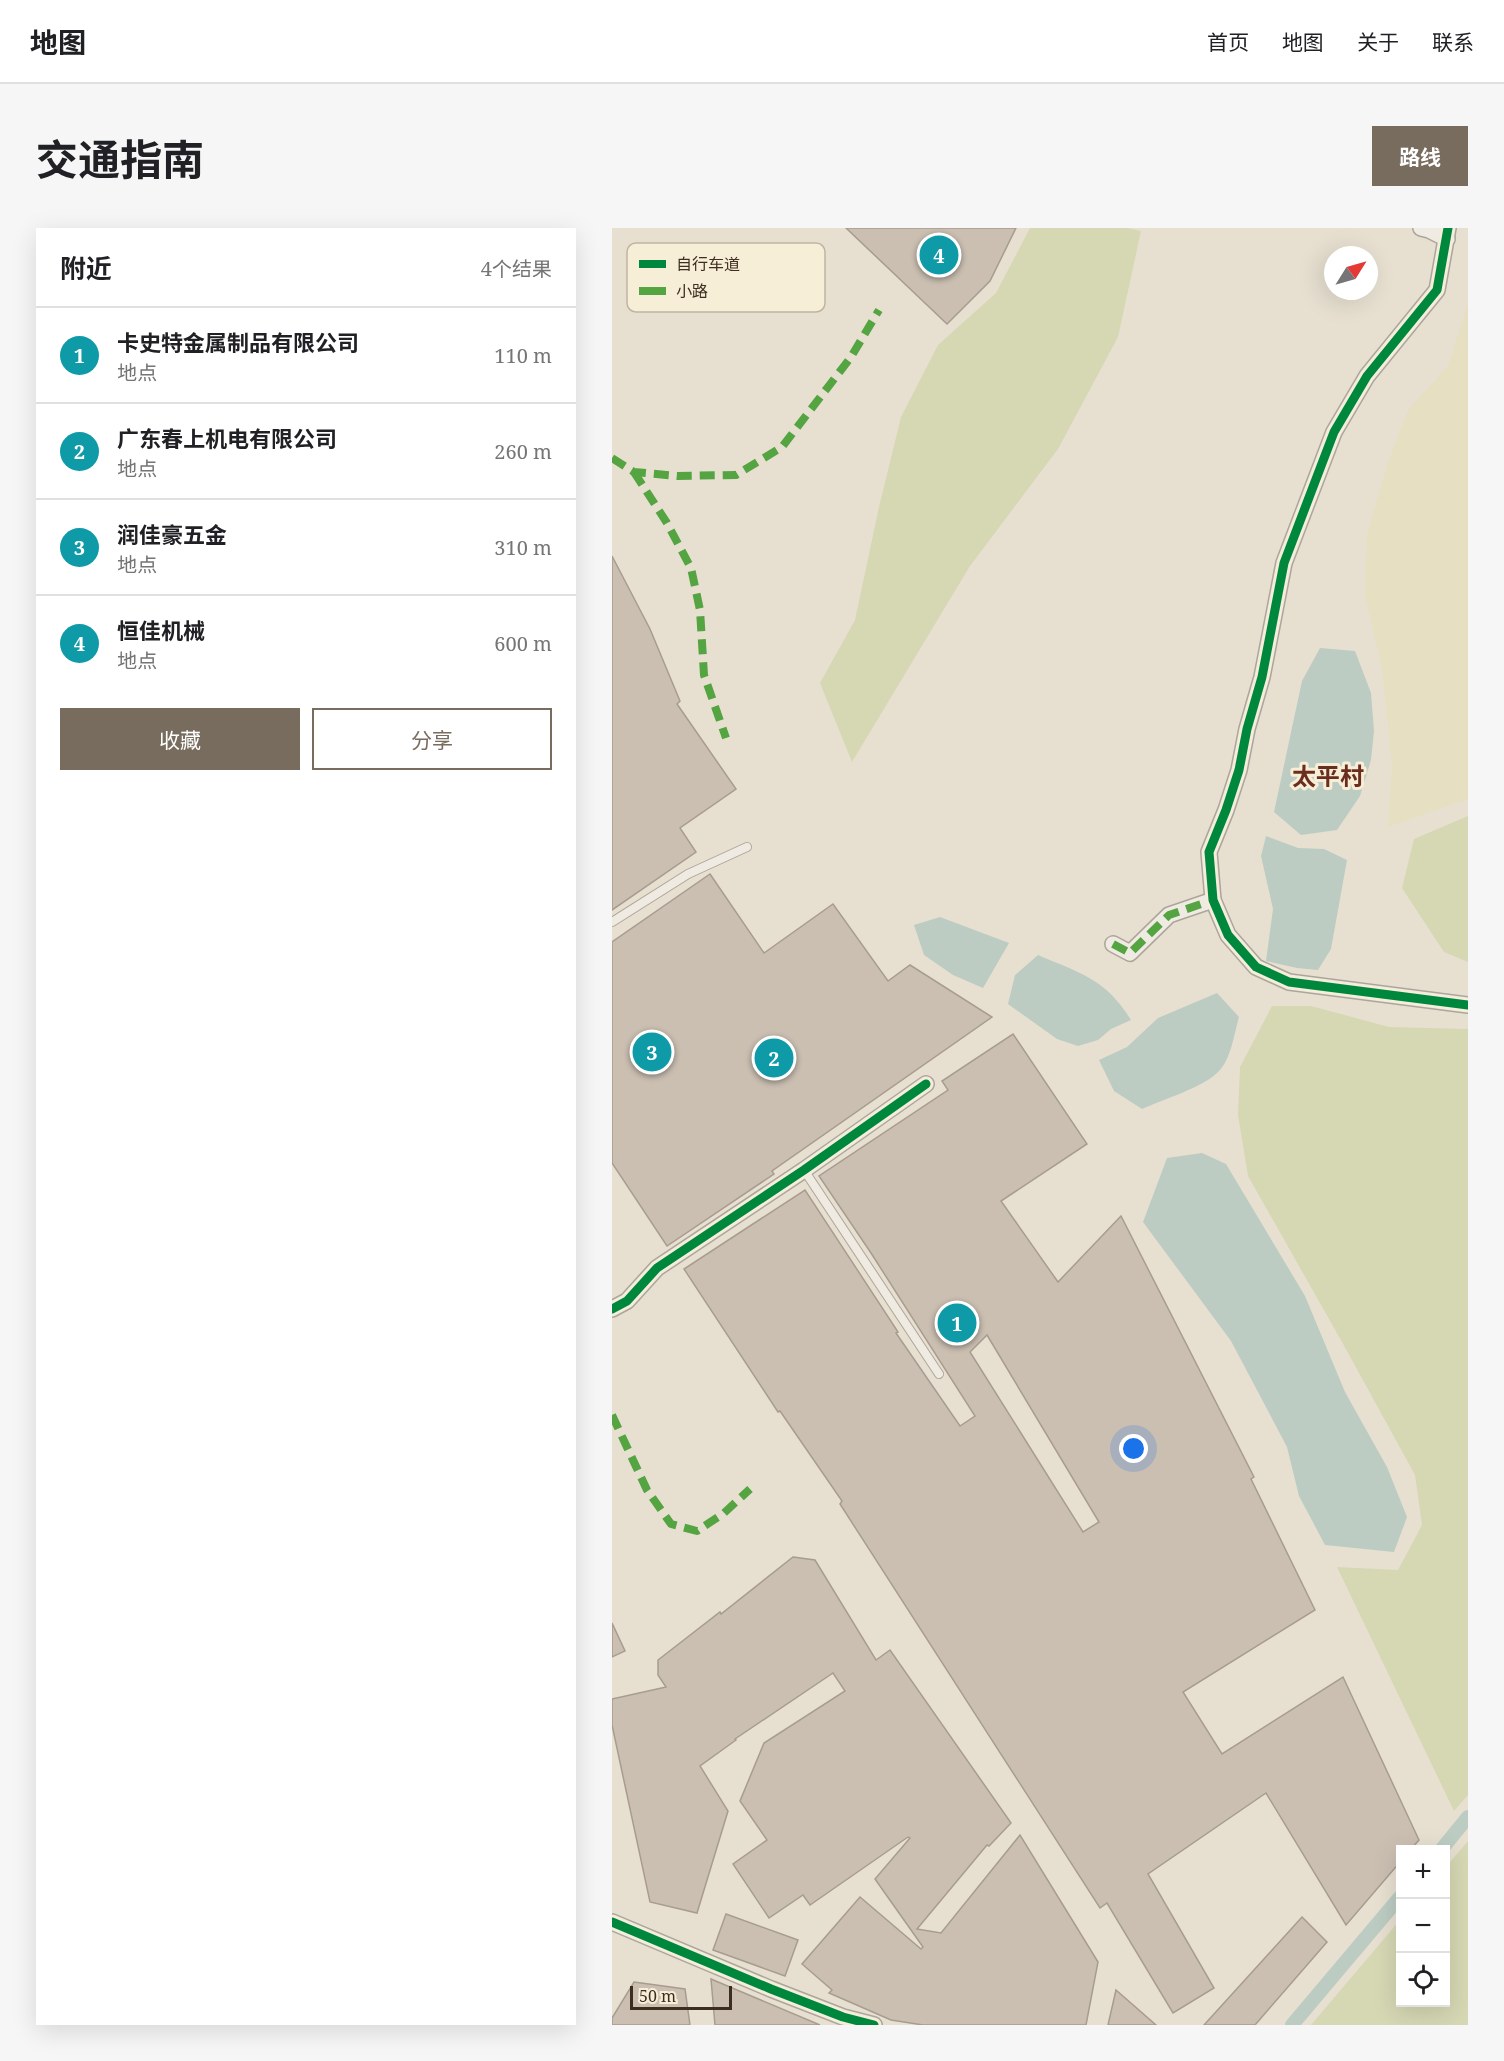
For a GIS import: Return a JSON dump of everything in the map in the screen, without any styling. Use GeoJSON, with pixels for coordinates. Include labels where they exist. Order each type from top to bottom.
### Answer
{"type":"FeatureCollection","features":[{"type":"Feature","properties":{"kind":"street"},"geometry":{"type":"LineString","coordinates":[[1421,228],[1448,234],[1437,290],[1367,376],[1334,432],[1284,563],[1262,677],[1247,729],[1239,770],[1209,852],[1213,900],[1228,935],[1256,967],[1289,982],[1468,1005]]}},
{"type":"Feature","properties":{"kind":"street"},"geometry":{"type":"LineString","coordinates":[[1113,944],[1130,953],[1169,915],[1213,900]]}},
{"type":"Feature","properties":{"kind":"street"},"geometry":{"type":"LineString","coordinates":[[612,1309],[627,1301],[657,1268],[804,1170],[926,1084]]}},
{"type":"Feature","properties":{"kind":"street"},"geometry":{"type":"LineString","coordinates":[[612,1922],[771,1989],[843,2017],[874,2025]]}},
{"type":"Feature","properties":{"kind":"lane"},"geometry":{"type":"LineString","coordinates":[[612,922],[688,874],[747,847]]}},
{"type":"Feature","properties":{"kind":"lane"},"geometry":{"type":"LineString","coordinates":[[804,1170],[939,1374]]}},
{"type":"Feature","properties":{"kind":"shaded area"},"geometry":{"type":"Polygon","coordinates":[[[1468,304],[1468,799],[1388,827],[1392,765],[1382,669],[1365,595],[1367,535],[1387,465],[1408,410],[1448,366],[1468,304]]]}},
{"type":"Feature","properties":{"kind":"shaded area"},"geometry":{"type":"Polygon","coordinates":[[[1320,648],[1355,651],[1371,693],[1374,731],[1371,760],[1360,796],[1337,830],[1301,835],[1274,812],[1302,681],[1320,648]]]}},
{"type":"Feature","properties":{"kind":"shaded area"},"geometry":{"type":"Polygon","coordinates":[[[1266,836],[1298,848],[1324,849],[1347,860],[1331,949],[1318,970],[1266,961],[1273,909],[1261,856],[1266,836]]]}},
{"type":"Feature","properties":{"kind":"shaded area"},"geometry":{"type":"Polygon","coordinates":[[[940,917],[1009,943],[983,988],[953,975],[924,955],[914,925],[940,917]]]}},
{"type":"Feature","properties":{"kind":"shaded area"},"geometry":{"type":"Polygon","coordinates":[[[1038,955],[1102,986],[1122,1006],[1131,1020],[1111,1029],[1098,1040],[1078,1046],[1057,1039],[1008,1004],[1015,975],[1038,955]]]}},
{"type":"Feature","properties":{"kind":"shaded area"},"geometry":{"type":"Polygon","coordinates":[[[1217,993],[1239,1017],[1226,1062],[1217,1073],[1192,1088],[1142,1109],[1114,1091],[1099,1060],[1127,1047],[1158,1018],[1217,993]]]}},
{"type":"Feature","properties":{"kind":"shaded area"},"geometry":{"type":"Polygon","coordinates":[[[1202,1153],[1226,1164],[1305,1296],[1345,1392],[1387,1467],[1407,1517],[1394,1552],[1325,1545],[1299,1496],[1287,1447],[1231,1341],[1143,1222],[1167,1158],[1202,1153]]]}},
{"type":"Feature","properties":{"kind":"green space"},"geometry":{"type":"Polygon","coordinates":[[[1030,228],[1127,228],[1141,231],[1118,337],[1058,449],[970,566],[852,762],[820,683],[855,620],[901,417],[938,345],[996,293],[1030,228]]]}},
{"type":"Feature","properties":{"kind":"green space"},"geometry":{"type":"Polygon","coordinates":[[[1468,816],[1468,962],[1444,952],[1402,888],[1414,839],[1468,816]]]}},
{"type":"Feature","properties":{"kind":"green space"},"geometry":{"type":"Polygon","coordinates":[[[1272,1006],[1311,1006],[1389,1027],[1468,1029],[1468,1795],[1454,1811],[1337,1567],[1398,1570],[1422,1525],[1415,1475],[1248,1176],[1238,1115],[1240,1067],[1272,1006]]]}},
{"type":"Feature","properties":{"kind":"green space"},"geometry":{"type":"Polygon","coordinates":[[[1468,1841],[1468,2025],[1311,2025],[1396,1925],[1396,2007],[1450,2007],[1450,1862],[1468,1841]]]}},
{"type":"Feature","properties":{"kind":"building"},"geometry":{"type":"Polygon","coordinates":[[[846,228],[1016,228],[990,281],[947,324],[846,228]]]}},
{"type":"Feature","properties":{"kind":"building"},"geometry":{"type":"Polygon","coordinates":[[[612,556],[650,629],[680,701],[677,704],[736,789],[680,828],[696,852],[612,910],[612,556]]]}},
{"type":"Feature","properties":{"kind":"building"},"geometry":{"type":"Polygon","coordinates":[[[710,874],[764,953],[833,904],[888,981],[910,965],[992,1017],[772,1171],[774,1174],[667,1246],[612,1163],[612,942],[710,874]]]}},
{"type":"Feature","properties":{"kind":"building"},"geometry":{"type":"Polygon","coordinates":[[[1013,1034],[1087,1144],[1001,1201],[1058,1282],[1121,1216],[1254,1477],[1251,1479],[1315,1610],[1183,1692],[1222,1754],[1343,1677],[1419,1840],[1414,1845],[1396,1845],[1396,1867],[1346,1925],[1266,1793],[1148,1874],[1214,1988],[1173,2013],[1107,1903],[1100,1908],[840,1504],[842,1501],[780,1411],[778,1412],[684,1269],[805,1190],[898,1332],[896,1333],[960,1426],[975,1416],[819,1176],[948,1090],[942,1081],[1013,1034]],[[987,1335],[970,1352],[1083,1532],[1099,1522],[987,1335]]]}},
{"type":"Feature","properties":{"kind":"building"},"geometry":{"type":"Polygon","coordinates":[[[793,1557],[815,1560],[876,1660],[890,1650],[1011,1823],[989,1846],[987,1845],[917,1929],[941,1933],[1020,1835],[1098,1962],[1086,2025],[923,2025],[891,2020],[829,1993],[832,1990],[802,1964],[860,1897],[921,1949],[923,1947],[875,1879],[910,1838],[908,1837],[810,1905],[803,1895],[769,1918],[733,1864],[767,1840],[740,1801],[764,1743],[845,1691],[833,1673],[735,1739],[700,1766],[728,1811],[697,1913],[650,1902],[612,1725],[612,1699],[666,1687],[658,1675],[658,1660],[793,1557]]]}},
{"type":"Feature","properties":{"kind":"building"},"geometry":{"type":"Polygon","coordinates":[[[612,1623],[625,1651],[612,1657],[612,1623]]]}},
{"type":"Feature","properties":{"kind":"building"},"geometry":{"type":"Polygon","coordinates":[[[726,1914],[798,1940],[785,1976],[713,1950],[726,1914]]]}},
{"type":"Feature","properties":{"kind":"building"},"geometry":{"type":"Polygon","coordinates":[[[1302,1917],[1327,1942],[1255,2025],[1204,2025],[1302,1917]]]}},
{"type":"Feature","properties":{"kind":"building"},"geometry":{"type":"Polygon","coordinates":[[[711,1979],[820,2025],[715,2025],[711,1979]]]}},
{"type":"Feature","properties":{"kind":"building"},"geometry":{"type":"Polygon","coordinates":[[[634,1982],[685,1989],[690,2025],[612,2025],[612,2018],[634,1982]]]}},
{"type":"Feature","properties":{"kind":"building"},"geometry":{"type":"Polygon","coordinates":[[[1116,1990],[1156,2025],[1108,2025],[1116,1990]]]}},
{"type":"Feature","properties":{"kind":"waterway"},"geometry":{"type":"LineString","coordinates":[[1445,1845],[1468,1817]]}},
{"type":"Feature","properties":{"kind":"waterway"},"geometry":{"type":"LineString","coordinates":[[1292,2025],[1398,1899]]}},
{"type":"Feature","properties":{"kind":"marked path"},"geometry":{"type":"LineString","coordinates":[[612,458],[634,472],[677,476],[736,475],[782,447],[851,357],[879,310]]}},
{"type":"Feature","properties":{"kind":"marked path"},"geometry":{"type":"LineString","coordinates":[[634,472],[667,523],[691,568],[700,610],[704,675],[726,738]]}},
{"type":"Feature","properties":{"kind":"marked path"},"geometry":{"type":"LineString","coordinates":[[1113,944],[1130,953],[1169,915],[1213,900]]}},
{"type":"Feature","properties":{"kind":"marked path"},"geometry":{"type":"LineString","coordinates":[[612,1415],[647,1490],[671,1524],[697,1531],[724,1513],[750,1489]]}},
{"type":"Feature","properties":{"kind":"cycle path"},"geometry":{"type":"LineString","coordinates":[[1448,228],[1437,290],[1367,376],[1334,432],[1284,563],[1262,677],[1247,729],[1239,770],[1209,852],[1213,900],[1228,935],[1256,967],[1289,982],[1468,1005]]}},
{"type":"Feature","properties":{"kind":"cycle path"},"geometry":{"type":"LineString","coordinates":[[612,1309],[627,1301],[657,1268],[804,1170],[926,1084]]}},
{"type":"Feature","properties":{"kind":"cycle path"},"geometry":{"type":"LineString","coordinates":[[612,1922],[771,1989],[843,2017],[874,2025]]}},
{"type":"Feature","properties":{"kind":"place","name":"恒佳机械"},"geometry":{"type":"Point","coordinates":[939,255]}},
{"type":"Feature","properties":{"kind":"place","name":"润佳豪五金"},"geometry":{"type":"Point","coordinates":[652,1052]}},
{"type":"Feature","properties":{"kind":"place","name":"广东春上机电有限公司"},"geometry":{"type":"Point","coordinates":[774,1058]}},
{"type":"Feature","properties":{"kind":"place","name":"卡史特金属制品有限公司"},"geometry":{"type":"Point","coordinates":[957,1323]}},
{"type":"Feature","properties":{"kind":"district","name":"太平村"},"geometry":{"type":"Point","coordinates":[1328,775]}}]}
